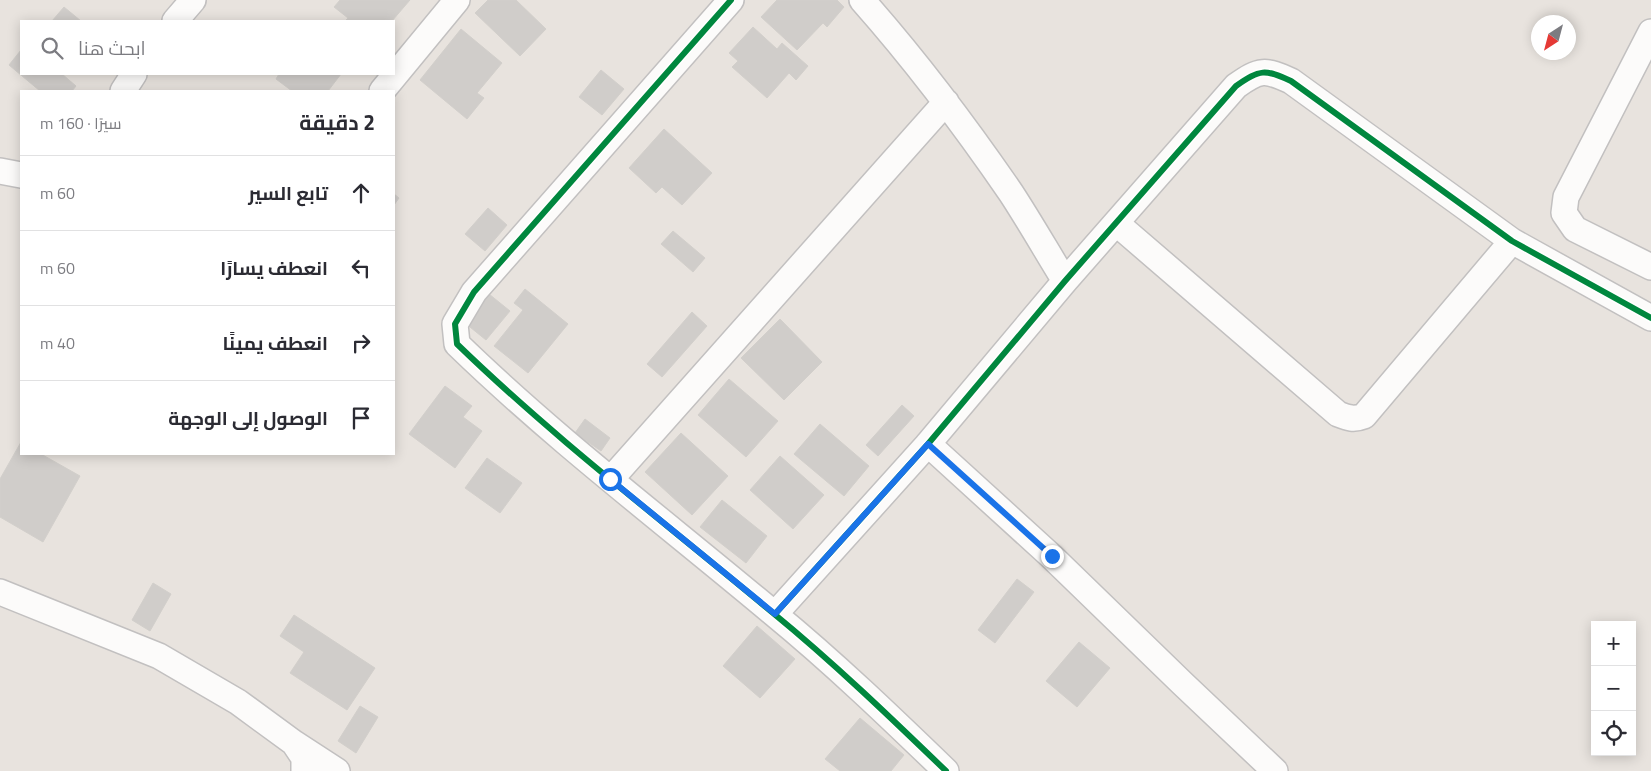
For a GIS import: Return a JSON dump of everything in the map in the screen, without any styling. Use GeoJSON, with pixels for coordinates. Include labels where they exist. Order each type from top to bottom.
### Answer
{"type":"FeatureCollection","features":[{"type":"Feature","properties":{"kind":"street"},"geometry":{"type":"LineString","coordinates":[[176,20],[193,0]]}},
{"type":"Feature","properties":{"kind":"street"},"geometry":{"type":"LineString","coordinates":[[383,90],[457,0]]}},
{"type":"Feature","properties":{"kind":"street"},"geometry":{"type":"LineString","coordinates":[[731,0],[474,292],[454,324],[456,344],[491,378],[610,479],[775,614],[866,694],[946,771]]}},
{"type":"Feature","properties":{"kind":"street"},"geometry":{"type":"LineString","coordinates":[[874,4],[1012,195],[1065,281]]}},
{"type":"Feature","properties":{"kind":"street"},"geometry":{"type":"LineString","coordinates":[[1651,32],[1566,197],[1564,213],[1575,229],[1651,267]]}},
{"type":"Feature","properties":{"kind":"street"},"geometry":{"type":"LineString","coordinates":[[775,614],[928,444],[1065,281],[1236,86],[1253,74],[1270,72],[1291,81],[1512,241],[1651,318]]}},
{"type":"Feature","properties":{"kind":"street"},"geometry":{"type":"LineString","coordinates":[[124,90],[133,75]]}},
{"type":"Feature","properties":{"kind":"street"},"geometry":{"type":"LineString","coordinates":[[610,479],[946,102]]}},
{"type":"Feature","properties":{"kind":"street"},"geometry":{"type":"LineString","coordinates":[[0,171],[20,175]]}},
{"type":"Feature","properties":{"kind":"street"},"geometry":{"type":"LineString","coordinates":[[1116,224],[1338,414],[1348,419],[1357,419],[1364,416],[1512,241]]}},
{"type":"Feature","properties":{"kind":"street"},"geometry":{"type":"LineString","coordinates":[[928,444],[1052,556],[1182,684],[1275,771]]}},
{"type":"Feature","properties":{"kind":"street"},"geometry":{"type":"LineString","coordinates":[[0,592],[159,656],[238,702],[338,771]]}},
{"type":"Feature","properties":{"kind":"street"},"geometry":{"type":"LineString","coordinates":[[294,742],[304,758],[304,771]]}},
{"type":"Feature","properties":{"kind":"building"},"geometry":{"type":"Polygon","coordinates":[[[340,0],[410,0],[393,20],[346,20],[348,18],[334,7],[340,0]]]}},
{"type":"Feature","properties":{"kind":"building"},"geometry":{"type":"Polygon","coordinates":[[[488,0],[516,0],[546,29],[520,56],[475,13],[488,0]]]}},
{"type":"Feature","properties":{"kind":"building"},"geometry":{"type":"Polygon","coordinates":[[[777,0],[837,0],[844,7],[827,27],[823,23],[797,50],[761,17],[777,0]]]}},
{"type":"Feature","properties":{"kind":"building"},"geometry":{"type":"Polygon","coordinates":[[[64,7],[80,20],[53,20],[64,7]]]}},
{"type":"Feature","properties":{"kind":"building"},"geometry":{"type":"Polygon","coordinates":[[[753,27],[777,49],[782,43],[808,66],[796,80],[789,73],[767,98],[732,67],[738,61],[729,53],[753,27]]]}},
{"type":"Feature","properties":{"kind":"building"},"geometry":{"type":"Polygon","coordinates":[[[461,29],[502,63],[477,93],[484,98],[467,119],[420,80],[461,29]]]}},
{"type":"Feature","properties":{"kind":"building"},"geometry":{"type":"Polygon","coordinates":[[[20,51],[20,74],[9,65],[20,51]]]}},
{"type":"Feature","properties":{"kind":"building"},"geometry":{"type":"Polygon","coordinates":[[[601,70],[624,89],[602,115],[579,97],[601,70]]]}},
{"type":"Feature","properties":{"kind":"building"},"geometry":{"type":"Polygon","coordinates":[[[21,75],[63,75],[76,86],[73,90],[39,90],[21,75]]]}},
{"type":"Feature","properties":{"kind":"building"},"geometry":{"type":"Polygon","coordinates":[[[278,75],[340,75],[329,90],[291,90],[276,79],[278,75]]]}},
{"type":"Feature","properties":{"kind":"building"},"geometry":{"type":"Polygon","coordinates":[[[664,129],[712,173],[682,205],[662,187],[656,193],[629,168],[664,129]]]}},
{"type":"Feature","properties":{"kind":"building"},"geometry":{"type":"Polygon","coordinates":[[[395,195],[399,198],[395,204],[395,195]]]}},
{"type":"Feature","properties":{"kind":"building"},"geometry":{"type":"Polygon","coordinates":[[[488,208],[507,225],[485,251],[465,234],[488,208]]]}},
{"type":"Feature","properties":{"kind":"building"},"geometry":{"type":"Polygon","coordinates":[[[673,231],[705,258],[693,272],[661,244],[673,231]]]}},
{"type":"Feature","properties":{"kind":"building"},"geometry":{"type":"Polygon","coordinates":[[[525,289],[568,324],[528,373],[494,346],[523,310],[514,303],[525,289]]]}},
{"type":"Feature","properties":{"kind":"building"},"geometry":{"type":"Polygon","coordinates":[[[489,294],[510,311],[486,340],[465,323],[489,294]]]}},
{"type":"Feature","properties":{"kind":"building"},"geometry":{"type":"Polygon","coordinates":[[[692,312],[707,326],[662,377],[647,364],[692,312]]]}},
{"type":"Feature","properties":{"kind":"building"},"geometry":{"type":"Polygon","coordinates":[[[780,319],[822,362],[784,400],[741,358],[780,319]]]}},
{"type":"Feature","properties":{"kind":"building"},"geometry":{"type":"Polygon","coordinates":[[[729,379],[778,421],[746,457],[698,415],[729,379]]]}},
{"type":"Feature","properties":{"kind":"building"},"geometry":{"type":"Polygon","coordinates":[[[445,386],[472,406],[463,417],[482,431],[455,468],[409,434],[445,386]]]}},
{"type":"Feature","properties":{"kind":"building"},"geometry":{"type":"Polygon","coordinates":[[[902,405],[914,416],[878,456],[866,445],[902,405]]]}},
{"type":"Feature","properties":{"kind":"building"},"geometry":{"type":"Polygon","coordinates":[[[585,419],[610,438],[601,451],[575,433],[585,419]]]}},
{"type":"Feature","properties":{"kind":"building"},"geometry":{"type":"Polygon","coordinates":[[[820,424],[869,466],[844,496],[794,454],[820,424]]]}},
{"type":"Feature","properties":{"kind":"building"},"geometry":{"type":"Polygon","coordinates":[[[681,433],[728,476],[692,515],[645,472],[681,433]]]}},
{"type":"Feature","properties":{"kind":"building"},"geometry":{"type":"Polygon","coordinates":[[[20,444],[20,455],[43,455],[80,476],[43,542],[0,517],[0,479],[20,444]]]}},
{"type":"Feature","properties":{"kind":"building"},"geometry":{"type":"Polygon","coordinates":[[[780,456],[824,495],[793,529],[750,490],[780,456]]]}},
{"type":"Feature","properties":{"kind":"building"},"geometry":{"type":"Polygon","coordinates":[[[487,458],[522,483],[500,513],[465,488],[487,458]]]}},
{"type":"Feature","properties":{"kind":"building"},"geometry":{"type":"Polygon","coordinates":[[[722,500],[767,536],[746,563],[700,527],[722,500]]]}},
{"type":"Feature","properties":{"kind":"building"},"geometry":{"type":"Polygon","coordinates":[[[1017,579],[1034,592],[995,643],[978,630],[1017,579]]]}},
{"type":"Feature","properties":{"kind":"building"},"geometry":{"type":"Polygon","coordinates":[[[153,583],[171,594],[150,631],[132,620],[153,583]]]}},
{"type":"Feature","properties":{"kind":"building"},"geometry":{"type":"Polygon","coordinates":[[[294,615],[375,668],[347,710],[290,673],[304,652],[280,636],[294,615]]]}},
{"type":"Feature","properties":{"kind":"building"},"geometry":{"type":"Polygon","coordinates":[[[757,626],[795,659],[760,698],[723,666],[757,626]]]}},
{"type":"Feature","properties":{"kind":"building"},"geometry":{"type":"Polygon","coordinates":[[[1079,642],[1110,668],[1077,707],[1046,681],[1079,642]]]}},
{"type":"Feature","properties":{"kind":"building"},"geometry":{"type":"Polygon","coordinates":[[[360,706],[378,717],[356,753],[338,741],[360,706]]]}},
{"type":"Feature","properties":{"kind":"building"},"geometry":{"type":"Polygon","coordinates":[[[860,718],[904,755],[891,771],[840,771],[825,759],[860,718]]]}},
{"type":"Feature","properties":{"kind":"cycle path"},"geometry":{"type":"LineString","coordinates":[[731,0],[474,292],[455,324],[457,344],[533,414],[818,651],[946,771]]}},
{"type":"Feature","properties":{"kind":"cycle path"},"geometry":{"type":"LineString","coordinates":[[775,614],[928,444],[1065,281],[1236,86],[1251,76],[1268,73],[1291,81],[1512,241],[1651,318]]}},
{"type":"Feature","properties":{"kind":"route"},"geometry":{"type":"LineString","coordinates":[[610,479],[775,614],[928,444],[1052,556]]}}]}
